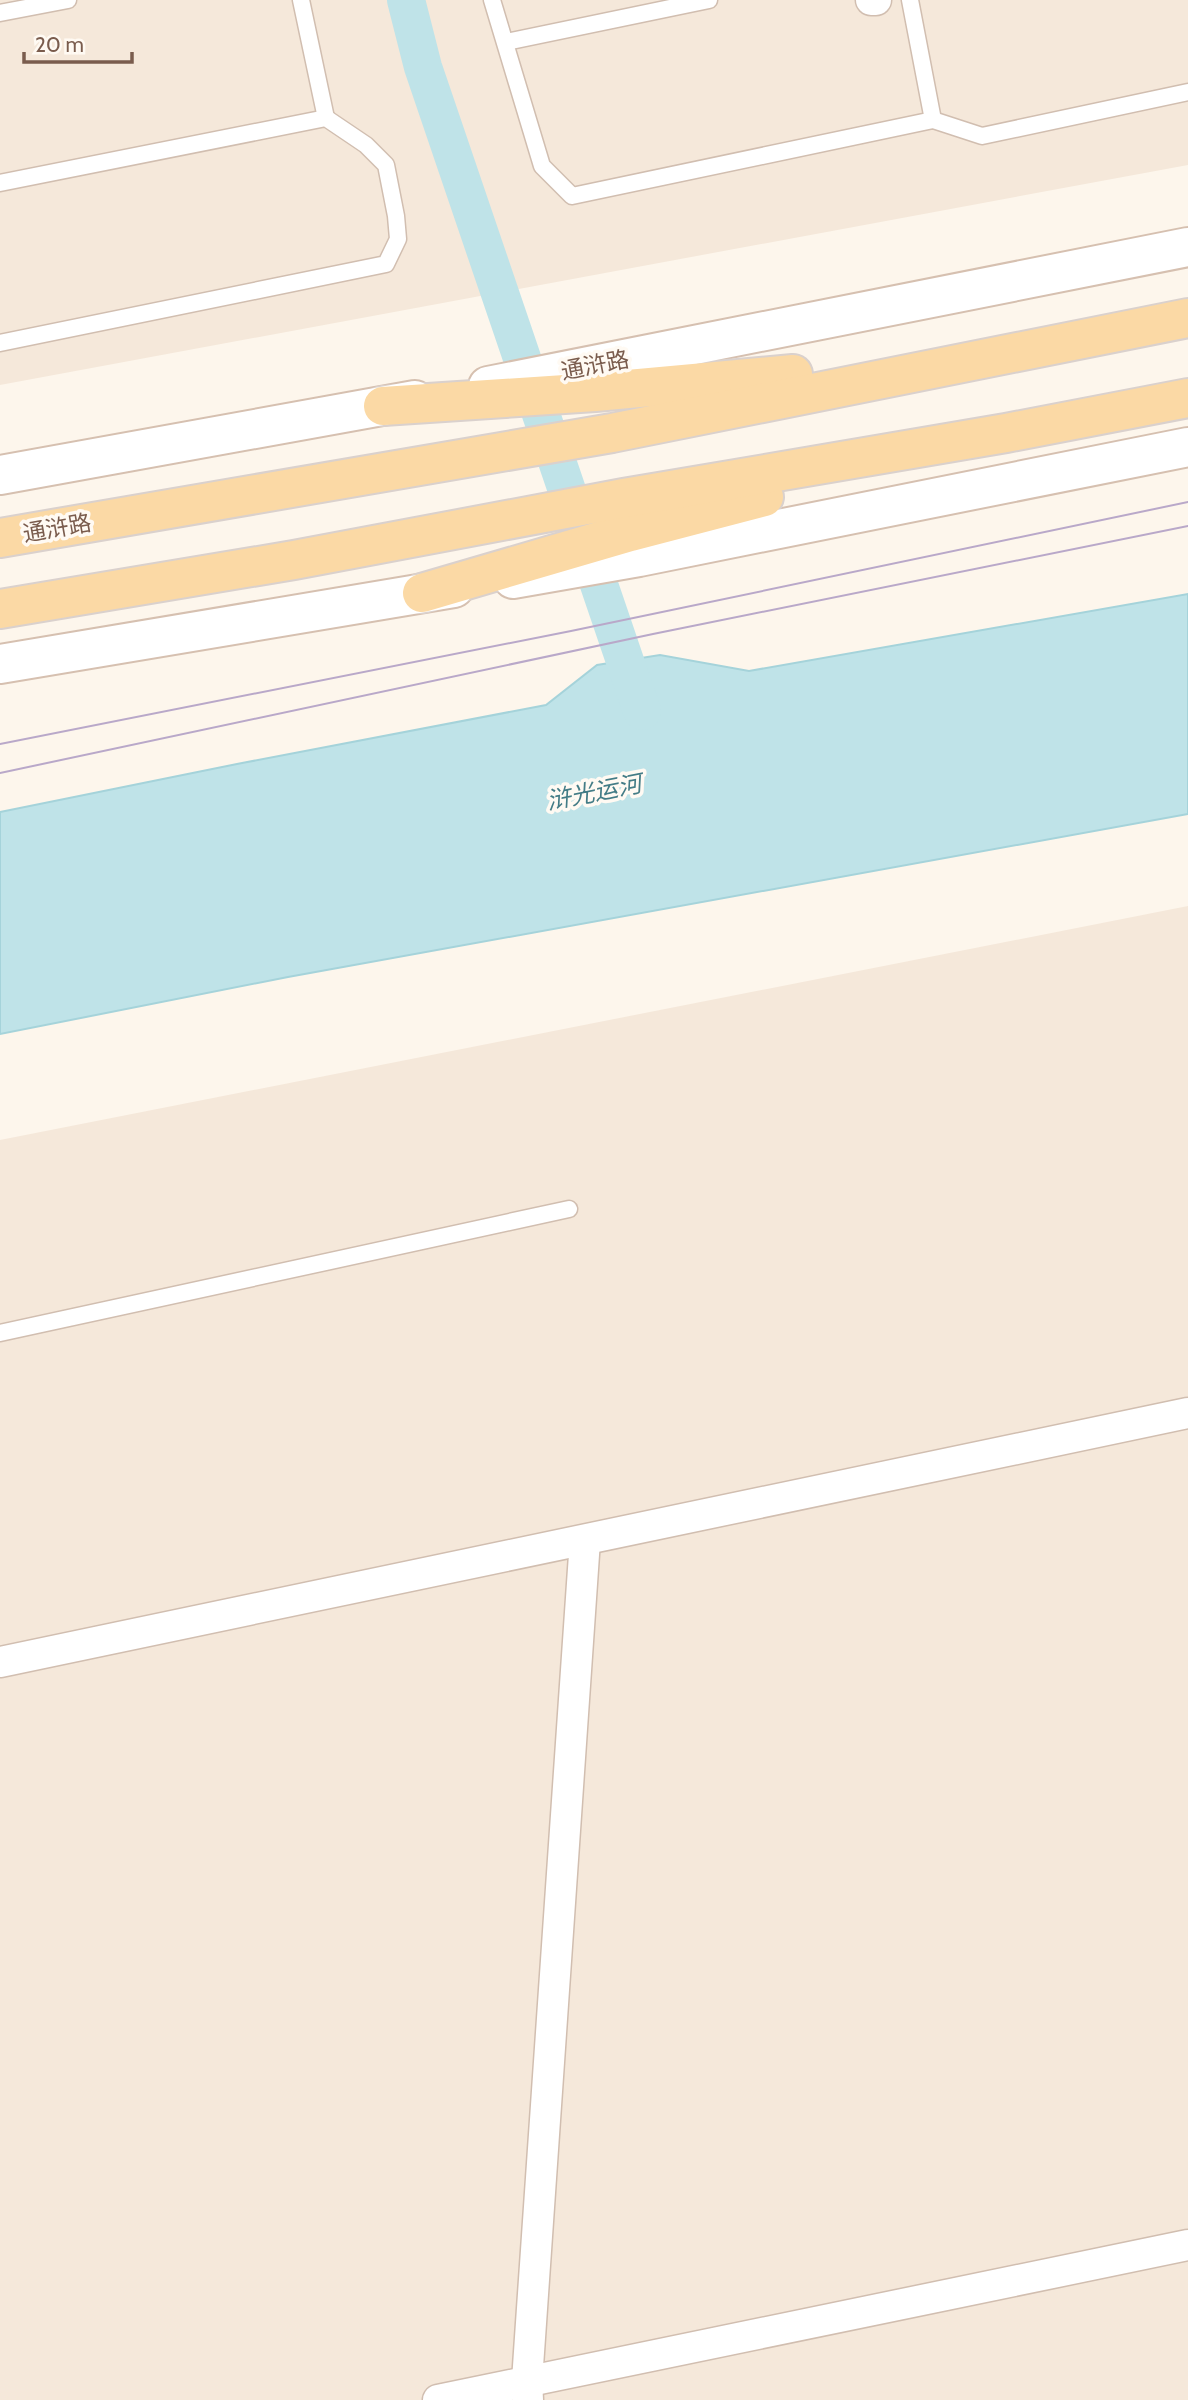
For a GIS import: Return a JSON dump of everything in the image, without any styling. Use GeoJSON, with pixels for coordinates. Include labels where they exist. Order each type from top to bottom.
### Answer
{"type":"FeatureCollection","features":[{"type":"Feature","properties":{"kind":"main road","name":"通浒路"},"geometry":{"type":"LineString","coordinates":[[589,380],[1188,247]]}},
{"type":"Feature","properties":{"kind":"main road","name":"通浒路"},"geometry":{"type":"LineString","coordinates":[[0,538],[612,433],[1188,318]]}},
{"type":"Feature","properties":{"kind":"main road"},"geometry":{"type":"LineString","coordinates":[[0,475],[383,406],[589,380],[988,356]]}},
{"type":"Feature","properties":{"kind":"main road"},"geometry":{"type":"LineString","coordinates":[[0,664],[422,593],[560,563],[631,529],[1006,433],[1188,398]]}},
{"type":"Feature","properties":{"kind":"main road"},"geometry":{"type":"LineString","coordinates":[[0,609],[294,561],[544,515],[631,529],[1188,447]]}},
{"type":"Feature","properties":{"kind":"street"},"geometry":{"type":"LineString","coordinates":[[0,1662],[1188,1413]]}},
{"type":"Feature","properties":{"kind":"street"},"geometry":{"type":"LineString","coordinates":[[528,2391],[584,1540]]}},
{"type":"Feature","properties":{"kind":"street"},"geometry":{"type":"LineString","coordinates":[[438,2400],[528,2391],[1188,2245]]}},
{"type":"Feature","properties":{"kind":"lane"},"geometry":{"type":"LineString","coordinates":[[0,13],[68,0]]}},
{"type":"Feature","properties":{"kind":"lane"},"geometry":{"type":"LineString","coordinates":[[0,343],[386,264],[398,239],[386,165],[366,145],[326,118],[302,0]]}},
{"type":"Feature","properties":{"kind":"lane"},"geometry":{"type":"LineString","coordinates":[[492,0],[542,166],[572,196],[933,120],[982,136],[1188,93]]}},
{"type":"Feature","properties":{"kind":"lane"},"geometry":{"type":"LineString","coordinates":[[506,42],[709,0]]}},
{"type":"Feature","properties":{"kind":"lane"},"geometry":{"type":"LineString","coordinates":[[910,0],[933,120]]}},
{"type":"Feature","properties":{"kind":"lane"},"geometry":{"type":"LineString","coordinates":[[0,183],[326,118]]}},
{"type":"Feature","properties":{"kind":"lane"},"geometry":{"type":"LineString","coordinates":[[0,1333],[569,1209]]}},
{"type":"Feature","properties":{"kind":"shaded area"},"geometry":{"type":"Polygon","coordinates":[[[0,0],[1188,0],[1188,165],[0,385],[0,0]]]}},
{"type":"Feature","properties":{"kind":"shaded area"},"geometry":{"type":"Polygon","coordinates":[[[1188,906],[1188,2400],[0,2400],[0,1140],[1188,906]]]}},
{"type":"Feature","properties":{"kind":"water","name":"浒光运河"},"geometry":{"type":"Polygon","coordinates":[[[1188,594],[1188,814],[288,977],[0,1034],[0,812],[546,705],[597,665],[660,655],[749,671],[1188,594]]]}},
{"type":"Feature","properties":{"kind":"waterway"},"geometry":{"type":"LineString","coordinates":[[406,0],[423,67],[642,711]]}},
{"type":"Feature","properties":{"kind":"tram line"},"geometry":{"type":"LineString","coordinates":[[0,744],[571,631],[1188,502]]}},
{"type":"Feature","properties":{"kind":"tram line"},"geometry":{"type":"LineString","coordinates":[[0,773],[653,634],[1188,526]]}}]}
